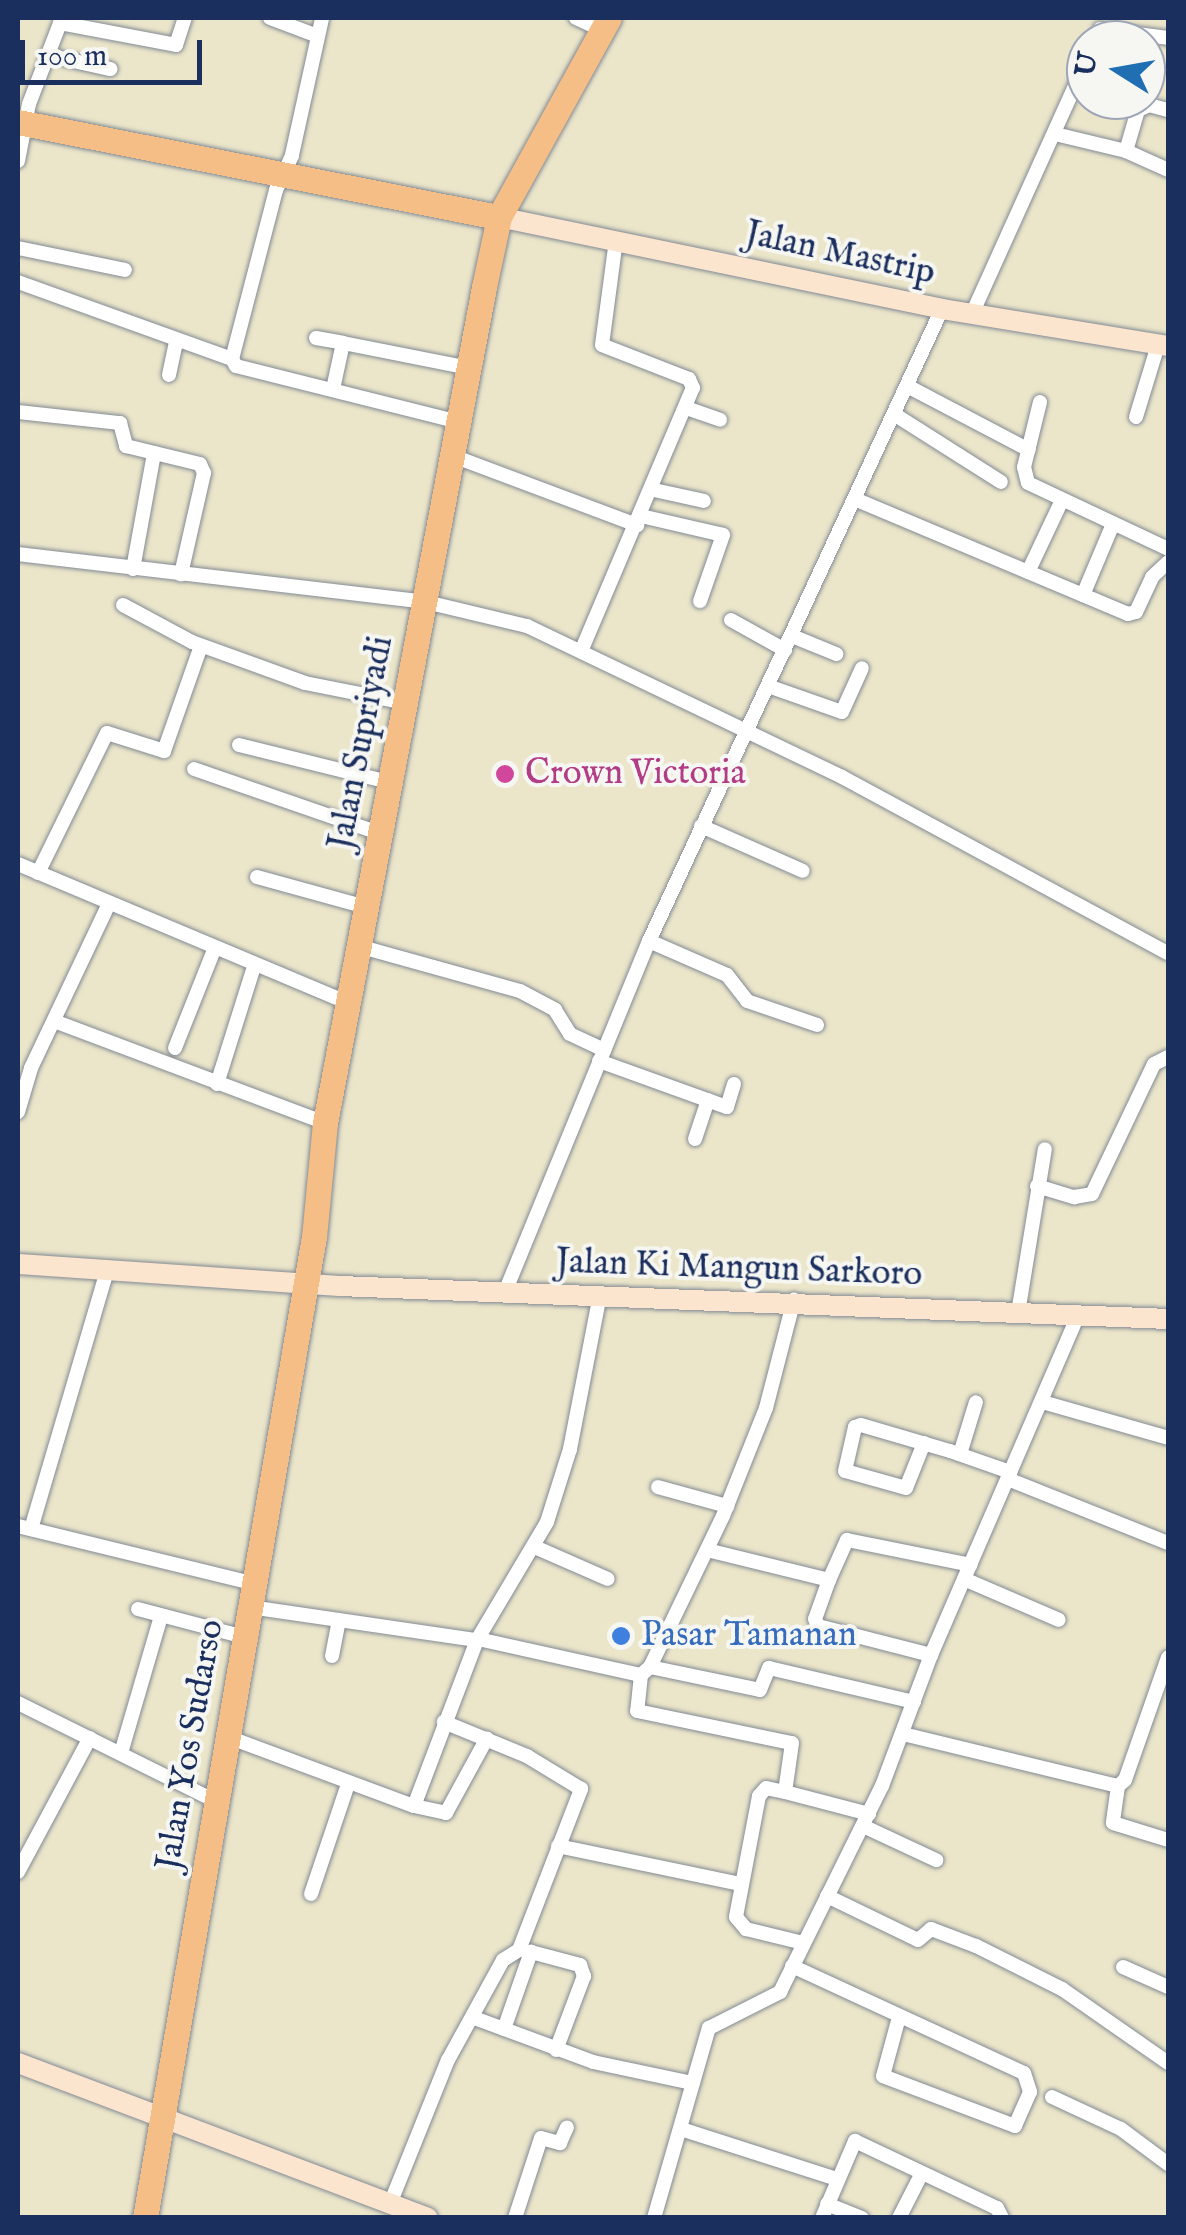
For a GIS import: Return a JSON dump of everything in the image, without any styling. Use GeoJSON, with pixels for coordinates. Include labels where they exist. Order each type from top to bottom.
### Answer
{"type":"FeatureCollection","features":[{"type":"Feature","properties":{"kind":"highway","name":"Jalan Supriyadi"},"geometry":{"type":"LineString","coordinates":[[306,1284],[325,1123],[499,217],[606,24]]}},
{"type":"Feature","properties":{"kind":"highway"},"geometry":{"type":"LineString","coordinates":[[21,123],[499,217]]}},
{"type":"Feature","properties":{"kind":"highway","name":"Jalan Yos Sudarso"},"geometry":{"type":"LineString","coordinates":[[145,2218],[306,1284]]}},
{"type":"Feature","properties":{"kind":"main road","name":"Jalan Mastrip"},"geometry":{"type":"LineString","coordinates":[[499,217],[942,310],[1163,346]]}},
{"type":"Feature","properties":{"kind":"main road","name":"Jalan Ki Mangun Sarkoro"},"geometry":{"type":"LineString","coordinates":[[18,1264],[306,1284],[794,1300],[1168,1319]]}},
{"type":"Feature","properties":{"kind":"main road"},"geometry":{"type":"LineString","coordinates":[[18,2063],[428,2218]]}},
{"type":"Feature","properties":{"kind":"street"},"geometry":{"type":"LineString","coordinates":[[18,161],[21,123],[61,20],[176,44],[185,18]]}},
{"type":"Feature","properties":{"kind":"street"},"geometry":{"type":"LineString","coordinates":[[270,18],[318,36]]}},
{"type":"Feature","properties":{"kind":"street"},"geometry":{"type":"LineString","coordinates":[[232,359],[322,18]]}},
{"type":"Feature","properties":{"kind":"street"},"geometry":{"type":"LineString","coordinates":[[576,18],[606,24]]}},
{"type":"Feature","properties":{"kind":"street"},"geometry":{"type":"LineString","coordinates":[[47,56],[110,69]]}},
{"type":"Feature","properties":{"kind":"street"},"geometry":{"type":"LineString","coordinates":[[1126,152],[1138,110],[1149,105],[1168,110]]}},
{"type":"Feature","properties":{"kind":"street"},"geometry":{"type":"LineString","coordinates":[[972,314],[1066,108]]}},
{"type":"Feature","properties":{"kind":"street"},"geometry":{"type":"LineString","coordinates":[[1055,134],[1126,152],[1168,170]]}},
{"type":"Feature","properties":{"kind":"street"},"geometry":{"type":"LineString","coordinates":[[582,649],[654,490],[686,408],[689,380],[602,345],[616,240]]}},
{"type":"Feature","properties":{"kind":"street"},"geometry":{"type":"LineString","coordinates":[[18,248],[125,270]]}},
{"type":"Feature","properties":{"kind":"street"},"geometry":{"type":"LineString","coordinates":[[18,282],[232,359],[236,366],[459,422]]}},
{"type":"Feature","properties":{"kind":"street"},"geometry":{"type":"LineString","coordinates":[[505,1292],[648,941],[744,731],[911,388],[942,310]]}},
{"type":"Feature","properties":{"kind":"street"},"geometry":{"type":"LineString","coordinates":[[316,338],[469,368]]}},
{"type":"Feature","properties":{"kind":"street"},"geometry":{"type":"LineString","coordinates":[[169,375],[176,342]]}},
{"type":"Feature","properties":{"kind":"street"},"geometry":{"type":"LineString","coordinates":[[332,390],[342,344]]}},
{"type":"Feature","properties":{"kind":"street"},"geometry":{"type":"LineString","coordinates":[[1136,417],[1163,346]]}},
{"type":"Feature","properties":{"kind":"street"},"geometry":{"type":"LineString","coordinates":[[911,388],[1029,450]]}},
{"type":"Feature","properties":{"kind":"street"},"geometry":{"type":"LineString","coordinates":[[1040,402],[1026,480],[1168,549]]}},
{"type":"Feature","properties":{"kind":"street"},"geometry":{"type":"LineString","coordinates":[[686,408],[720,420]]}},
{"type":"Feature","properties":{"kind":"street"},"geometry":{"type":"LineString","coordinates":[[18,412],[120,422],[126,446],[204,470],[182,574]]}},
{"type":"Feature","properties":{"kind":"street"},"geometry":{"type":"LineString","coordinates":[[897,416],[1001,482]]}},
{"type":"Feature","properties":{"kind":"street"},"geometry":{"type":"LineString","coordinates":[[133,569],[154,453]]}},
{"type":"Feature","properties":{"kind":"street"},"geometry":{"type":"LineString","coordinates":[[452,456],[639,521],[723,535],[700,602]]}},
{"type":"Feature","properties":{"kind":"street"},"geometry":{"type":"LineString","coordinates":[[654,490],[704,501]]}},
{"type":"Feature","properties":{"kind":"street"},"geometry":{"type":"LineString","coordinates":[[857,500],[1134,614],[1166,570]]}},
{"type":"Feature","properties":{"kind":"street"},"geometry":{"type":"LineString","coordinates":[[1028,572],[1062,500]]}},
{"type":"Feature","properties":{"kind":"street"},"geometry":{"type":"LineString","coordinates":[[1083,595],[1113,524]]}},
{"type":"Feature","properties":{"kind":"street"},"geometry":{"type":"LineString","coordinates":[[18,554],[426,602],[527,626],[582,649],[744,731],[1168,953]]}},
{"type":"Feature","properties":{"kind":"street"},"geometry":{"type":"LineString","coordinates":[[123,605],[201,646],[305,683],[405,702]]}},
{"type":"Feature","properties":{"kind":"street"},"geometry":{"type":"LineString","coordinates":[[731,620],[789,643],[836,654]]}},
{"type":"Feature","properties":{"kind":"street"},"geometry":{"type":"LineString","coordinates":[[38,873],[106,732],[164,752],[201,646]]}},
{"type":"Feature","properties":{"kind":"street"},"geometry":{"type":"LineString","coordinates":[[768,686],[842,712],[862,668]]}},
{"type":"Feature","properties":{"kind":"street"},"geometry":{"type":"LineString","coordinates":[[240,744],[388,782]]}},
{"type":"Feature","properties":{"kind":"street"},"geometry":{"type":"LineString","coordinates":[[194,769],[378,833]]}},
{"type":"Feature","properties":{"kind":"street"},"geometry":{"type":"LineString","coordinates":[[701,826],[803,870]]}},
{"type":"Feature","properties":{"kind":"street"},"geometry":{"type":"LineString","coordinates":[[18,864],[254,968],[348,1004]]}},
{"type":"Feature","properties":{"kind":"street"},"geometry":{"type":"LineString","coordinates":[[257,877],[366,907]]}},
{"type":"Feature","properties":{"kind":"street"},"geometry":{"type":"LineString","coordinates":[[18,1112],[54,1021],[109,904]]}},
{"type":"Feature","properties":{"kind":"street"},"geometry":{"type":"LineString","coordinates":[[648,941],[727,975],[747,1001],[817,1026]]}},
{"type":"Feature","properties":{"kind":"street"},"geometry":{"type":"LineString","coordinates":[[358,946],[520,991],[556,1010],[570,1034],[602,1056],[727,1107],[734,1084]]}},
{"type":"Feature","properties":{"kind":"street"},"geometry":{"type":"LineString","coordinates":[[171,1058],[214,950]]}},
{"type":"Feature","properties":{"kind":"street"},"geometry":{"type":"LineString","coordinates":[[217,1084],[254,968]]}},
{"type":"Feature","properties":{"kind":"street"},"geometry":{"type":"LineString","coordinates":[[54,1021],[171,1058],[217,1084],[325,1123]]}},
{"type":"Feature","properties":{"kind":"street"},"geometry":{"type":"LineString","coordinates":[[1038,1186],[1074,1198],[1092,1194],[1154,1064],[1168,1057]]}},
{"type":"Feature","properties":{"kind":"street"},"geometry":{"type":"LineString","coordinates":[[695,1139],[708,1100]]}},
{"type":"Feature","properties":{"kind":"street"},"geometry":{"type":"LineString","coordinates":[[1018,1313],[1045,1149]]}},
{"type":"Feature","properties":{"kind":"street"},"geometry":{"type":"LineString","coordinates":[[107,1270],[24,1528],[338,1621],[478,1640],[760,1690],[769,1668],[914,1702]]}},
{"type":"Feature","properties":{"kind":"street"},"geometry":{"type":"LineString","coordinates":[[414,1806],[478,1640],[537,1548],[570,1449],[600,1294]]}},
{"type":"Feature","properties":{"kind":"street"},"geometry":{"type":"LineString","coordinates":[[784,1792],[793,1744],[637,1711],[646,1671],[727,1506],[774,1386],[794,1300]]}},
{"type":"Feature","properties":{"kind":"street"},"geometry":{"type":"LineString","coordinates":[[654,2218],[712,2024],[776,1997],[866,1820],[931,1655],[1078,1316]]}},
{"type":"Feature","properties":{"kind":"street"},"geometry":{"type":"LineString","coordinates":[[960,1454],[976,1402]]}},
{"type":"Feature","properties":{"kind":"street"},"geometry":{"type":"LineString","coordinates":[[1042,1402],[1168,1438]]}},
{"type":"Feature","properties":{"kind":"street"},"geometry":{"type":"LineString","coordinates":[[924,1443],[906,1488],[844,1471],[858,1425],[924,1443],[960,1454],[1168,1543]]}},
{"type":"Feature","properties":{"kind":"street"},"geometry":{"type":"LineString","coordinates":[[658,1487],[727,1506]]}},
{"type":"Feature","properties":{"kind":"street"},"geometry":{"type":"LineString","coordinates":[[931,1655],[818,1626],[815,1619],[847,1540],[968,1572],[1059,1620]]}},
{"type":"Feature","properties":{"kind":"street"},"geometry":{"type":"LineString","coordinates":[[537,1548],[608,1579]]}},
{"type":"Feature","properties":{"kind":"street"},"geometry":{"type":"LineString","coordinates":[[706,1550],[829,1580]]}},
{"type":"Feature","properties":{"kind":"street"},"geometry":{"type":"LineString","coordinates":[[138,1609],[244,1638]]}},
{"type":"Feature","properties":{"kind":"street"},"geometry":{"type":"LineString","coordinates":[[121,1754],[162,1616]]}},
{"type":"Feature","properties":{"kind":"street"},"geometry":{"type":"LineString","coordinates":[[332,1656],[338,1621]]}},
{"type":"Feature","properties":{"kind":"street"},"geometry":{"type":"LineString","coordinates":[[1168,1656],[1164,1683],[1126,1780],[1118,1786],[1112,1823],[1168,1840]]}},
{"type":"Feature","properties":{"kind":"street"},"geometry":{"type":"LineString","coordinates":[[18,1703],[218,1802]]}},
{"type":"Feature","properties":{"kind":"street"},"geometry":{"type":"LineString","coordinates":[[390,2204],[448,2060],[503,1960],[519,1950],[581,1782],[444,1722]]}},
{"type":"Feature","properties":{"kind":"street"},"geometry":{"type":"LineString","coordinates":[[903,1734],[1118,1786]]}},
{"type":"Feature","properties":{"kind":"street"},"geometry":{"type":"LineString","coordinates":[[228,1737],[348,1784],[446,1813],[487,1738]]}},
{"type":"Feature","properties":{"kind":"street"},"geometry":{"type":"LineString","coordinates":[[20,1863],[90,1738]]}},
{"type":"Feature","properties":{"kind":"street"},"geometry":{"type":"LineString","coordinates":[[311,1894],[348,1784]]}},
{"type":"Feature","properties":{"kind":"street"},"geometry":{"type":"LineString","coordinates":[[803,1943],[738,1926],[740,1884],[759,1796],[766,1788],[866,1820],[936,1860]]}},
{"type":"Feature","properties":{"kind":"street"},"geometry":{"type":"LineString","coordinates":[[558,1846],[740,1884]]}},
{"type":"Feature","properties":{"kind":"street"},"geometry":{"type":"LineString","coordinates":[[827,1896],[918,1940],[932,1929],[976,1946],[1062,1989],[1168,2063]]}},
{"type":"Feature","properties":{"kind":"street"},"geometry":{"type":"LineString","coordinates":[[504,2030],[531,1952],[566,1960],[585,1972],[556,2050]]}},
{"type":"Feature","properties":{"kind":"street"},"geometry":{"type":"LineString","coordinates":[[792,1966],[1029,2077],[1015,2126],[883,2076],[899,2017]]}},
{"type":"Feature","properties":{"kind":"street"},"geometry":{"type":"LineString","coordinates":[[1122,1967],[1168,1987]]}},
{"type":"Feature","properties":{"kind":"street"},"geometry":{"type":"LineString","coordinates":[[478,2019],[556,2050],[694,2083]]}},
{"type":"Feature","properties":{"kind":"street"},"geometry":{"type":"LineString","coordinates":[[1052,2097],[1136,2138],[1146,2153],[1168,2164]]}},
{"type":"Feature","properties":{"kind":"street"},"geometry":{"type":"LineString","coordinates":[[514,2218],[542,2136],[560,2144],[567,2127]]}},
{"type":"Feature","properties":{"kind":"street"},"geometry":{"type":"LineString","coordinates":[[681,2128],[837,2179]]}},
{"type":"Feature","properties":{"kind":"street"},"geometry":{"type":"LineString","coordinates":[[862,2218],[825,2211],[855,2141],[920,2177],[997,2208],[1002,2218]]}},
{"type":"Feature","properties":{"kind":"street"},"geometry":{"type":"LineString","coordinates":[[899,2218],[920,2177]]}},
{"type":"Feature","properties":{"kind":"place","name":"Crown Victoria"},"geometry":{"type":"Point","coordinates":[505,774]}},
{"type":"Feature","properties":{"kind":"place","name":"Pasar Tamanan"},"geometry":{"type":"Point","coordinates":[621,1636]}}]}
